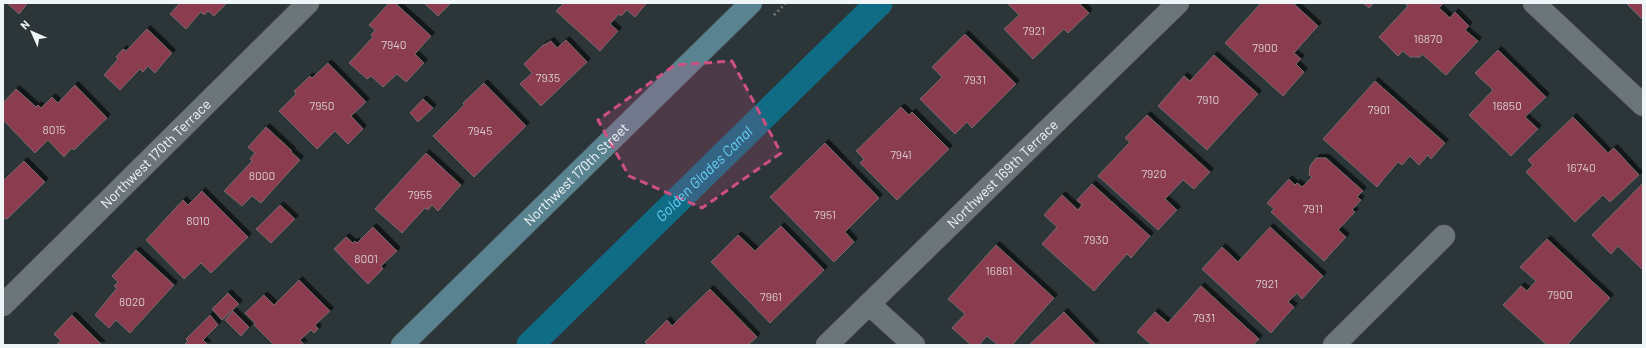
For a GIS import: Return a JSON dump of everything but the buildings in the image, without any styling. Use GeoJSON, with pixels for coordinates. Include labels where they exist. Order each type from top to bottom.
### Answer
{"type":"FeatureCollection","features":[{"type":"Feature","properties":{"kind":"street","name":"Northwest 170th Terrace"},"geometry":{"type":"LineString","coordinates":[[3,305],[308,3]]}},
{"type":"Feature","properties":{"kind":"street","name":"Northwest 170th Street"},"geometry":{"type":"LineString","coordinates":[[402,345],[751,3]]}},
{"type":"Feature","properties":{"kind":"street","name":"Northwest 169th Terrace"},"geometry":{"type":"LineString","coordinates":[[828,345],[1178,3]]}},
{"type":"Feature","properties":{"kind":"street"},"geometry":{"type":"LineString","coordinates":[[1534,3],[1643,105]]}},
{"type":"Feature","properties":{"kind":"street"},"geometry":{"type":"LineString","coordinates":[[1334,345],[1444,236]]}},
{"type":"Feature","properties":{"kind":"street"},"geometry":{"type":"LineString","coordinates":[[869,304],[914,345]]}},
{"type":"Feature","properties":{"kind":"highlighted area"},"geometry":{"type":"Polygon","coordinates":[[[732,61],[781,153],[702,208],[629,176],[598,120],[675,65],[732,61]]]}},
{"type":"Feature","properties":{"kind":"waterway","name":"Golden Glades Canal"},"geometry":{"type":"LineString","coordinates":[[530,345],[879,3]]}}]}
